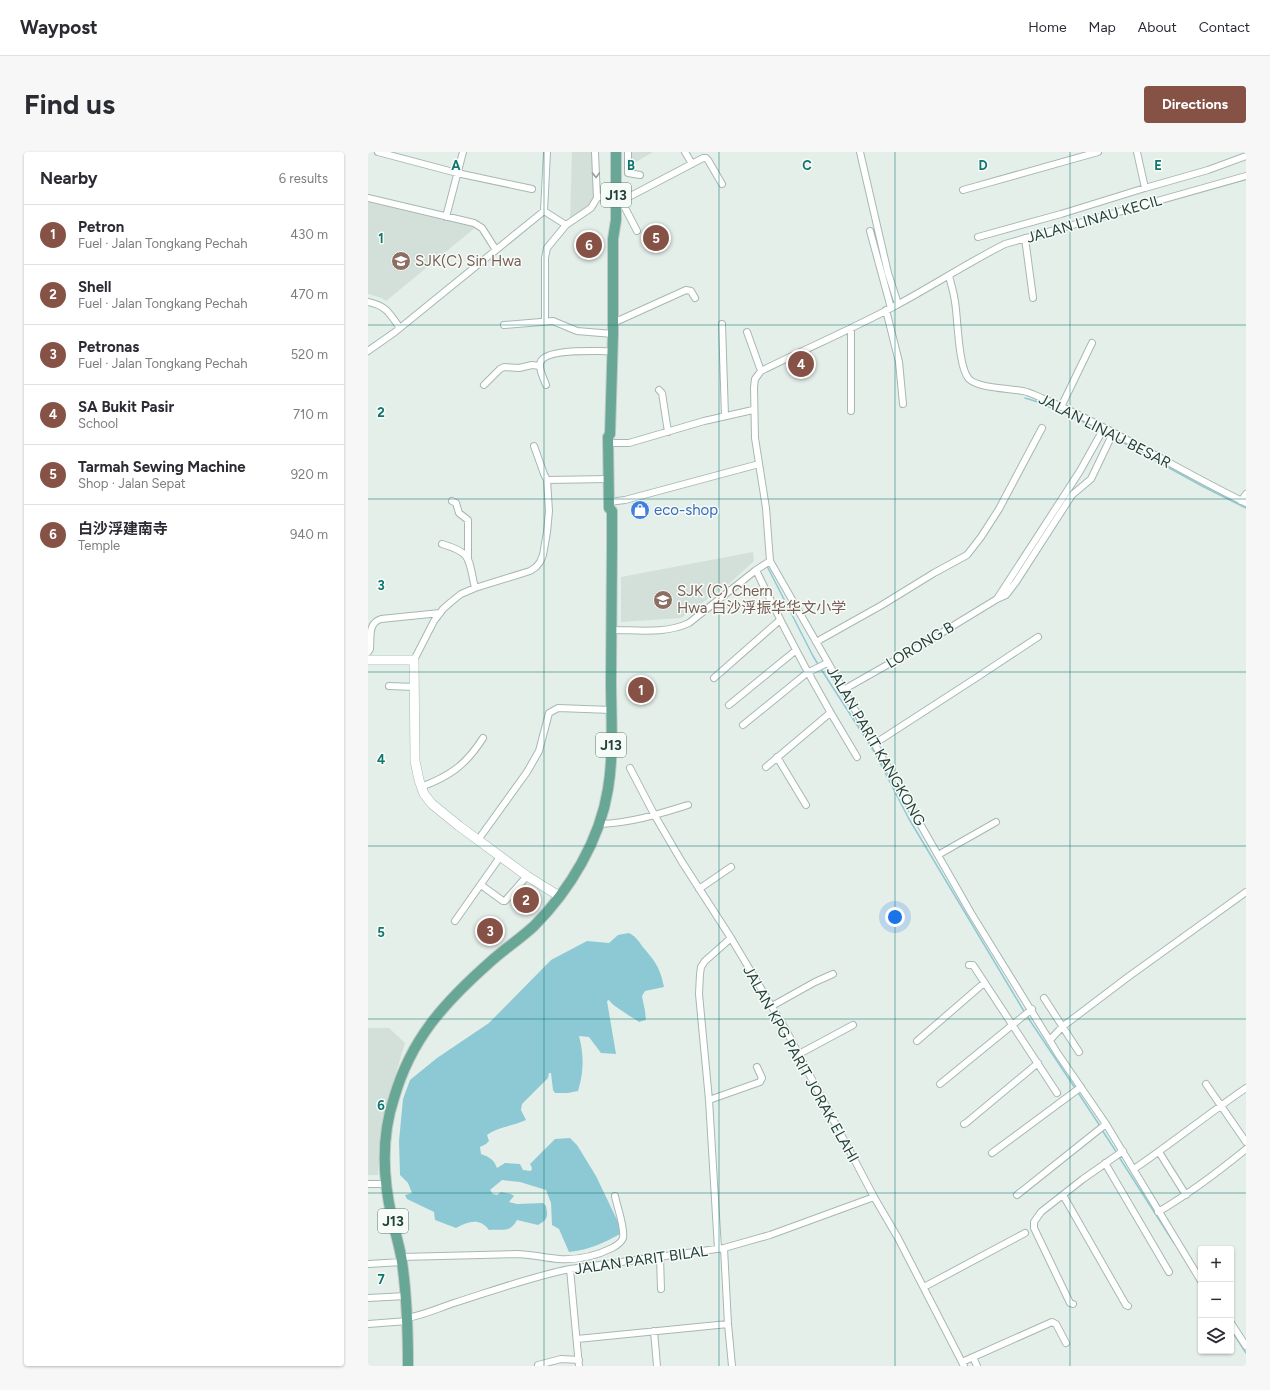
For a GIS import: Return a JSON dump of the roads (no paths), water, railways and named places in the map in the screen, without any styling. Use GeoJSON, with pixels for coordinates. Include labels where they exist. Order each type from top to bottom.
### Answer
{"type":"FeatureCollection","features":[{"type":"Feature","properties":{"kind":"main road","name":"J13"},"geometry":{"type":"LineString","coordinates":[[612,505],[608,479],[613,334],[613,239],[616,220],[614,154]]}},
{"type":"Feature","properties":{"kind":"main road","name":"J13"},"geometry":{"type":"LineString","coordinates":[[408,1366],[408,1319],[402,1259],[386,1184],[385,1152],[389,1118],[399,1080],[413,1049],[432,1020],[454,995],[534,925],[559,896],[586,853],[600,824],[604,809],[611,766],[612,505],[610,440]]}},
{"type":"Feature","properties":{"kind":"street"},"geometry":{"type":"LineString","coordinates":[[378,152],[457,173],[532,189]]}},
{"type":"Feature","properties":{"kind":"street"},"geometry":{"type":"LineString","coordinates":[[446,217],[462,152]]}},
{"type":"Feature","properties":{"kind":"street"},"geometry":{"type":"LineString","coordinates":[[368,351],[400,328],[544,211],[547,152]]}},
{"type":"Feature","properties":{"kind":"street"},"geometry":{"type":"LineString","coordinates":[[545,321],[545,258],[547,248],[566,225],[591,208],[597,198],[595,152]]}},
{"type":"Feature","properties":{"kind":"street"},"geometry":{"type":"LineString","coordinates":[[685,152],[692,164]]}},
{"type":"Feature","properties":{"kind":"street"},"geometry":{"type":"LineString","coordinates":[[860,152],[888,273],[898,304]]}},
{"type":"Feature","properties":{"kind":"street"},"geometry":{"type":"LineString","coordinates":[[963,190],[1098,152]]}},
{"type":"Feature","properties":{"kind":"street"},"geometry":{"type":"LineString","coordinates":[[1137,152],[1145,188]]}},
{"type":"Feature","properties":{"kind":"street"},"geometry":{"type":"LineString","coordinates":[[614,154],[628,153],[628,172],[640,175]]}},
{"type":"Feature","properties":{"kind":"street"},"geometry":{"type":"LineString","coordinates":[[978,237],[1208,170],[1246,156]]}},
{"type":"Feature","properties":{"kind":"street"},"geometry":{"type":"LineString","coordinates":[[597,198],[616,198],[624,200],[703,158],[706,158],[722,184]]}},
{"type":"Feature","properties":{"kind":"street","name":"JALAN LINAU KECIL"},"geometry":{"type":"LineString","coordinates":[[761,371],[852,328],[1005,244],[1246,176]]}},
{"type":"Feature","properties":{"kind":"street"},"geometry":{"type":"LineString","coordinates":[[368,198],[474,223],[482,228],[496,250]]}},
{"type":"Feature","properties":{"kind":"street"},"geometry":{"type":"LineString","coordinates":[[616,198],[637,231]]}},
{"type":"Feature","properties":{"kind":"street"},"geometry":{"type":"LineString","coordinates":[[544,211],[566,225]]}},
{"type":"Feature","properties":{"kind":"street"},"geometry":{"type":"LineString","coordinates":[[870,231],[899,362],[903,404]]}},
{"type":"Feature","properties":{"kind":"street"},"geometry":{"type":"LineString","coordinates":[[1025,238],[1033,298]]}},
{"type":"Feature","properties":{"kind":"street","name":"JALAN LINAU BESAR"},"geometry":{"type":"LineString","coordinates":[[949,276],[955,302],[963,363],[968,378],[975,384],[1028,392],[1061,407],[1103,429],[1111,436],[1243,502]]}},
{"type":"Feature","properties":{"kind":"street"},"geometry":{"type":"LineString","coordinates":[[613,323],[686,290],[691,292],[695,298]]}},
{"type":"Feature","properties":{"kind":"street"},"geometry":{"type":"LineString","coordinates":[[368,302],[380,304],[400,328]]}},
{"type":"Feature","properties":{"kind":"street"},"geometry":{"type":"LineString","coordinates":[[504,325],[553,321],[577,331],[613,334]]}},
{"type":"Feature","properties":{"kind":"street"},"geometry":{"type":"LineString","coordinates":[[722,324],[725,416]]}},
{"type":"Feature","properties":{"kind":"street"},"geometry":{"type":"LineString","coordinates":[[851,411],[852,328]]}},
{"type":"Feature","properties":{"kind":"street"},"geometry":{"type":"LineString","coordinates":[[612,630],[663,630],[681,627],[689,623],[756,570],[770,561],[766,508],[755,438],[753,410],[755,379],[761,371],[747,332]]}},
{"type":"Feature","properties":{"kind":"street"},"geometry":{"type":"LineString","coordinates":[[1061,407],[1092,343]]}},
{"type":"Feature","properties":{"kind":"street"},"geometry":{"type":"LineString","coordinates":[[546,385],[540,366],[542,359],[546,356],[560,352],[612,352]]}},
{"type":"Feature","properties":{"kind":"street"},"geometry":{"type":"LineString","coordinates":[[484,385],[504,367],[520,368],[540,366]]}},
{"type":"Feature","properties":{"kind":"street"},"geometry":{"type":"LineString","coordinates":[[659,390],[662,393],[668,432]]}},
{"type":"Feature","properties":{"kind":"street"},"geometry":{"type":"LineString","coordinates":[[610,440],[629,443],[725,416],[753,410]]}},
{"type":"Feature","properties":{"kind":"street"},"geometry":{"type":"LineString","coordinates":[[816,642],[967,555],[981,537],[999,509],[1042,428]]}},
{"type":"Feature","properties":{"kind":"street"},"geometry":{"type":"LineString","coordinates":[[1013,580],[1080,471],[1103,429]]}},
{"type":"Feature","properties":{"kind":"street"},"geometry":{"type":"LineString","coordinates":[[1013,580],[1072,495],[1091,479],[1111,436]]}},
{"type":"Feature","properties":{"kind":"street"},"geometry":{"type":"LineString","coordinates":[[534,446],[547,480],[548,522],[543,555],[536,567],[530,571],[475,588],[461,594],[451,602],[434,621],[414,660],[415,761],[421,787],[427,799],[432,804],[500,857],[559,896]]}},
{"type":"Feature","properties":{"kind":"street"},"geometry":{"type":"LineString","coordinates":[[612,505],[759,464]]}},
{"type":"Feature","properties":{"kind":"street"},"geometry":{"type":"LineString","coordinates":[[547,480],[608,479]]}},
{"type":"Feature","properties":{"kind":"street"},"geometry":{"type":"LineString","coordinates":[[1243,502],[1246,494]]}},
{"type":"Feature","properties":{"kind":"street"},"geometry":{"type":"LineString","coordinates":[[452,501],[456,503],[459,513],[468,520],[468,557],[475,588]]}},
{"type":"Feature","properties":{"kind":"street"},"geometry":{"type":"LineString","coordinates":[[442,544],[461,551],[468,557]]}},
{"type":"Feature","properties":{"kind":"street","name":"JALAN PARIT KANGKONG"},"geometry":{"type":"LineString","coordinates":[[770,561],[816,642],[825,664],[843,690],[982,930],[1030,1011],[1050,1040],[1077,1090],[1103,1126],[1119,1153],[1134,1169],[1158,1212],[1198,1276]]}},
{"type":"Feature","properties":{"kind":"street"},"geometry":{"type":"LineString","coordinates":[[756,570],[795,651],[830,713],[858,757]]}},
{"type":"Feature","properties":{"kind":"street","name":"LORONG B"},"geometry":{"type":"LineString","coordinates":[[843,690],[921,646],[997,599],[1013,580]]}},
{"type":"Feature","properties":{"kind":"street"},"geometry":{"type":"LineString","coordinates":[[368,652],[370,649],[371,626],[375,621],[381,619],[440,613]]}},
{"type":"Feature","properties":{"kind":"street"},"geometry":{"type":"LineString","coordinates":[[714,678],[780,620]]}},
{"type":"Feature","properties":{"kind":"street"},"geometry":{"type":"LineString","coordinates":[[874,744],[1038,636]]}},
{"type":"Feature","properties":{"kind":"street"},"geometry":{"type":"LineString","coordinates":[[729,706],[795,651]]}},
{"type":"Feature","properties":{"kind":"street"},"geometry":{"type":"LineString","coordinates":[[368,660],[414,660]]}},
{"type":"Feature","properties":{"kind":"street"},"geometry":{"type":"LineString","coordinates":[[743,725],[807,673],[825,664]]}},
{"type":"Feature","properties":{"kind":"street"},"geometry":{"type":"LineString","coordinates":[[389,686],[414,687]]}},
{"type":"Feature","properties":{"kind":"street"},"geometry":{"type":"LineString","coordinates":[[478,840],[527,772],[539,751],[549,713],[558,708],[566,707],[611,710]]}},
{"type":"Feature","properties":{"kind":"street"},"geometry":{"type":"LineString","coordinates":[[766,766],[830,713]]}},
{"type":"Feature","properties":{"kind":"street"},"geometry":{"type":"LineString","coordinates":[[421,787],[440,780],[457,770],[474,753],[483,738]]}},
{"type":"Feature","properties":{"kind":"street"},"geometry":{"type":"LineString","coordinates":[[777,757],[806,805]]}},
{"type":"Feature","properties":{"kind":"street","name":"JALAN KPG PARIT JORAK ELAHI"},"geometry":{"type":"LineString","coordinates":[[630,768],[655,816],[774,1005],[802,1053],[874,1197],[926,1285],[966,1361],[976,1366]]}},
{"type":"Feature","properties":{"kind":"street"},"geometry":{"type":"LineString","coordinates":[[600,824],[617,823],[655,816],[688,805]]}},
{"type":"Feature","properties":{"kind":"street"},"geometry":{"type":"LineString","coordinates":[[938,854],[996,822]]}},
{"type":"Feature","properties":{"kind":"street"},"geometry":{"type":"LineString","coordinates":[[455,921],[500,857]]}},
{"type":"Feature","properties":{"kind":"street"},"geometry":{"type":"LineString","coordinates":[[700,889],[731,867]]}},
{"type":"Feature","properties":{"kind":"street"},"geometry":{"type":"LineString","coordinates":[[481,885],[505,901],[527,876]]}},
{"type":"Feature","properties":{"kind":"street"},"geometry":{"type":"LineString","coordinates":[[1050,1040],[1062,1027],[1128,977],[1246,892]]}},
{"type":"Feature","properties":{"kind":"street"},"geometry":{"type":"LineString","coordinates":[[731,938],[705,961],[701,967],[699,994],[709,1100],[712,1160],[732,1366]]}},
{"type":"Feature","properties":{"kind":"street"},"geometry":{"type":"LineString","coordinates":[[969,965],[973,965],[1057,1093]]}},
{"type":"Feature","properties":{"kind":"street"},"geometry":{"type":"LineString","coordinates":[[774,1005],[815,982],[833,974]]}},
{"type":"Feature","properties":{"kind":"street"},"geometry":{"type":"LineString","coordinates":[[917,1041],[984,983]]}},
{"type":"Feature","properties":{"kind":"street"},"geometry":{"type":"LineString","coordinates":[[1044,998],[1078,1052]]}},
{"type":"Feature","properties":{"kind":"street"},"geometry":{"type":"LineString","coordinates":[[940,1084],[1030,1011]]}},
{"type":"Feature","properties":{"kind":"street"},"geometry":{"type":"LineString","coordinates":[[802,1053],[853,1025]]}},
{"type":"Feature","properties":{"kind":"street"},"geometry":{"type":"LineString","coordinates":[[964,1124],[1038,1063]]}},
{"type":"Feature","properties":{"kind":"street"},"geometry":{"type":"LineString","coordinates":[[709,1100],[760,1082],[762,1078],[757,1067]]}},
{"type":"Feature","properties":{"kind":"street"},"geometry":{"type":"LineString","coordinates":[[1206,1084],[1246,1142]]}},
{"type":"Feature","properties":{"kind":"street"},"geometry":{"type":"LineString","coordinates":[[1134,1169],[1246,1088]]}},
{"type":"Feature","properties":{"kind":"street"},"geometry":{"type":"LineString","coordinates":[[992,1153],[1077,1090]]}},
{"type":"Feature","properties":{"kind":"street"},"geometry":{"type":"LineString","coordinates":[[1017,1195],[1103,1126]]}},
{"type":"Feature","properties":{"kind":"street"},"geometry":{"type":"LineString","coordinates":[[1158,1212],[1210,1178],[1246,1149]]}},
{"type":"Feature","properties":{"kind":"street"},"geometry":{"type":"LineString","coordinates":[[1159,1152],[1186,1195]]}},
{"type":"Feature","properties":{"kind":"street"},"geometry":{"type":"LineString","coordinates":[[1072,1304],[1070,1303],[1034,1228],[1034,1222],[1041,1212],[1119,1153]]}},
{"type":"Feature","properties":{"kind":"street"},"geometry":{"type":"LineString","coordinates":[[1105,1163],[1169,1272]]}},
{"type":"Feature","properties":{"kind":"street"},"geometry":{"type":"LineString","coordinates":[[368,1184],[386,1184]]}},
{"type":"Feature","properties":{"kind":"street"},"geometry":{"type":"LineString","coordinates":[[1063,1195],[1126,1305],[1128,1306]]}},
{"type":"Feature","properties":{"kind":"street"},"geometry":{"type":"LineString","coordinates":[[368,1264],[402,1259],[516,1254],[557,1259],[569,1259],[594,1255],[607,1251],[619,1244],[622,1239],[623,1230],[615,1196]]}},
{"type":"Feature","properties":{"kind":"street","name":"JALAN PARIT BILAL"},"geometry":{"type":"LineString","coordinates":[[368,1324],[408,1319],[519,1282],[570,1270],[721,1249],[770,1235],[874,1197]]}},
{"type":"Feature","properties":{"kind":"street"},"geometry":{"type":"LineString","coordinates":[[926,1285],[1025,1233]]}},
{"type":"Feature","properties":{"kind":"street"},"geometry":{"type":"LineString","coordinates":[[660,1257],[661,1290]]}},
{"type":"Feature","properties":{"kind":"street"},"geometry":{"type":"LineString","coordinates":[[538,1365],[561,1359],[577,1361],[577,1339],[570,1270]]}},
{"type":"Feature","properties":{"kind":"street"},"geometry":{"type":"LineString","coordinates":[[368,1298],[406,1296]]}},
{"type":"Feature","properties":{"kind":"street"},"geometry":{"type":"LineString","coordinates":[[966,1361],[1052,1322],[1056,1324],[1066,1343]]}},
{"type":"Feature","properties":{"kind":"street"},"geometry":{"type":"LineString","coordinates":[[577,1339],[728,1324]]}},
{"type":"Feature","properties":{"kind":"street"},"geometry":{"type":"LineString","coordinates":[[1234,1328],[1246,1346]]}},
{"type":"Feature","properties":{"kind":"street"},"geometry":{"type":"LineString","coordinates":[[654,1331],[657,1366]]}},
{"type":"Feature","properties":{"kind":"water"},"geometry":{"type":"Polygon","coordinates":[[[629,933],[636,938],[654,960],[661,974],[664,987],[645,991],[642,996],[646,1020],[639,1022],[609,1000],[607,1001],[616,1054],[601,1053],[589,1037],[579,1036],[583,1064],[578,1091],[555,1093],[553,1090],[551,1073],[549,1073],[548,1078],[522,1104],[521,1110],[526,1120],[491,1132],[487,1135],[489,1141],[480,1147],[481,1154],[491,1159],[497,1168],[505,1163],[520,1164],[523,1170],[531,1171],[532,1168],[530,1164],[555,1139],[570,1138],[577,1145],[596,1176],[619,1224],[620,1234],[595,1246],[569,1252],[559,1229],[552,1225],[551,1203],[546,1190],[520,1182],[502,1180],[490,1190],[493,1194],[497,1195],[501,1192],[511,1194],[514,1196],[509,1202],[517,1204],[543,1203],[546,1206],[547,1215],[544,1221],[538,1225],[517,1220],[512,1227],[506,1230],[489,1230],[481,1223],[477,1222],[465,1224],[456,1228],[435,1220],[434,1212],[407,1199],[405,1195],[412,1193],[408,1183],[400,1175],[399,1141],[403,1099],[410,1080],[437,1058],[489,1023],[551,960],[587,941],[609,943],[618,935],[629,933]]]}},
{"type":"Feature","properties":{"kind":"waterway"},"geometry":{"type":"LineString","coordinates":[[1025,398],[1038,402],[1102,430]]}},
{"type":"Feature","properties":{"kind":"waterway"},"geometry":{"type":"LineString","coordinates":[[1113,437],[1202,486],[1246,508]]}},
{"type":"Feature","properties":{"kind":"waterway"},"geometry":{"type":"LineString","coordinates":[[767,566],[819,666]]}},
{"type":"Feature","properties":{"kind":"waterway"},"geometry":{"type":"LineString","coordinates":[[821,669],[875,753],[909,819],[1025,1013]]}},
{"type":"Feature","properties":{"kind":"waterway"},"geometry":{"type":"LineString","coordinates":[[1027,1016],[1075,1088]]}},
{"type":"Feature","properties":{"kind":"waterway"},"geometry":{"type":"LineString","coordinates":[[1077,1091],[1100,1126]]}},
{"type":"Feature","properties":{"kind":"waterway"},"geometry":{"type":"LineString","coordinates":[[1102,1130],[1117,1153]]}},
{"type":"Feature","properties":{"kind":"waterway"},"geometry":{"type":"LineString","coordinates":[[1119,1157],[1174,1243]]}},
{"type":"Feature","properties":{"kind":"waterway"},"geometry":{"type":"LineString","coordinates":[[1234,1335],[1246,1353]]}},
{"type":"Feature","properties":{"kind":"place","name":"Tarmah Sewing Machine"},"geometry":{"type":"Point","coordinates":[656,238]}},
{"type":"Feature","properties":{"kind":"place","name":"白沙浮建南寺"},"geometry":{"type":"Point","coordinates":[589,245]}},
{"type":"Feature","properties":{"kind":"place","name":"SJK(C) Sin Hwa"},"geometry":{"type":"Point","coordinates":[401,261]}},
{"type":"Feature","properties":{"kind":"place","name":"SA Bukit Pasir"},"geometry":{"type":"Point","coordinates":[801,364]}},
{"type":"Feature","properties":{"kind":"place","name":"eco-shop"},"geometry":{"type":"Point","coordinates":[640,510]}},
{"type":"Feature","properties":{"kind":"place","name":"SJK (C) Chern Hwa 白沙浮振华华文小学"},"geometry":{"type":"Point","coordinates":[663,600]}},
{"type":"Feature","properties":{"kind":"place","name":"Petron"},"geometry":{"type":"Point","coordinates":[641,690]}},
{"type":"Feature","properties":{"kind":"place","name":"Shell"},"geometry":{"type":"Point","coordinates":[526,900]}},
{"type":"Feature","properties":{"kind":"place","name":"Petronas"},"geometry":{"type":"Point","coordinates":[490,931]}}]}
